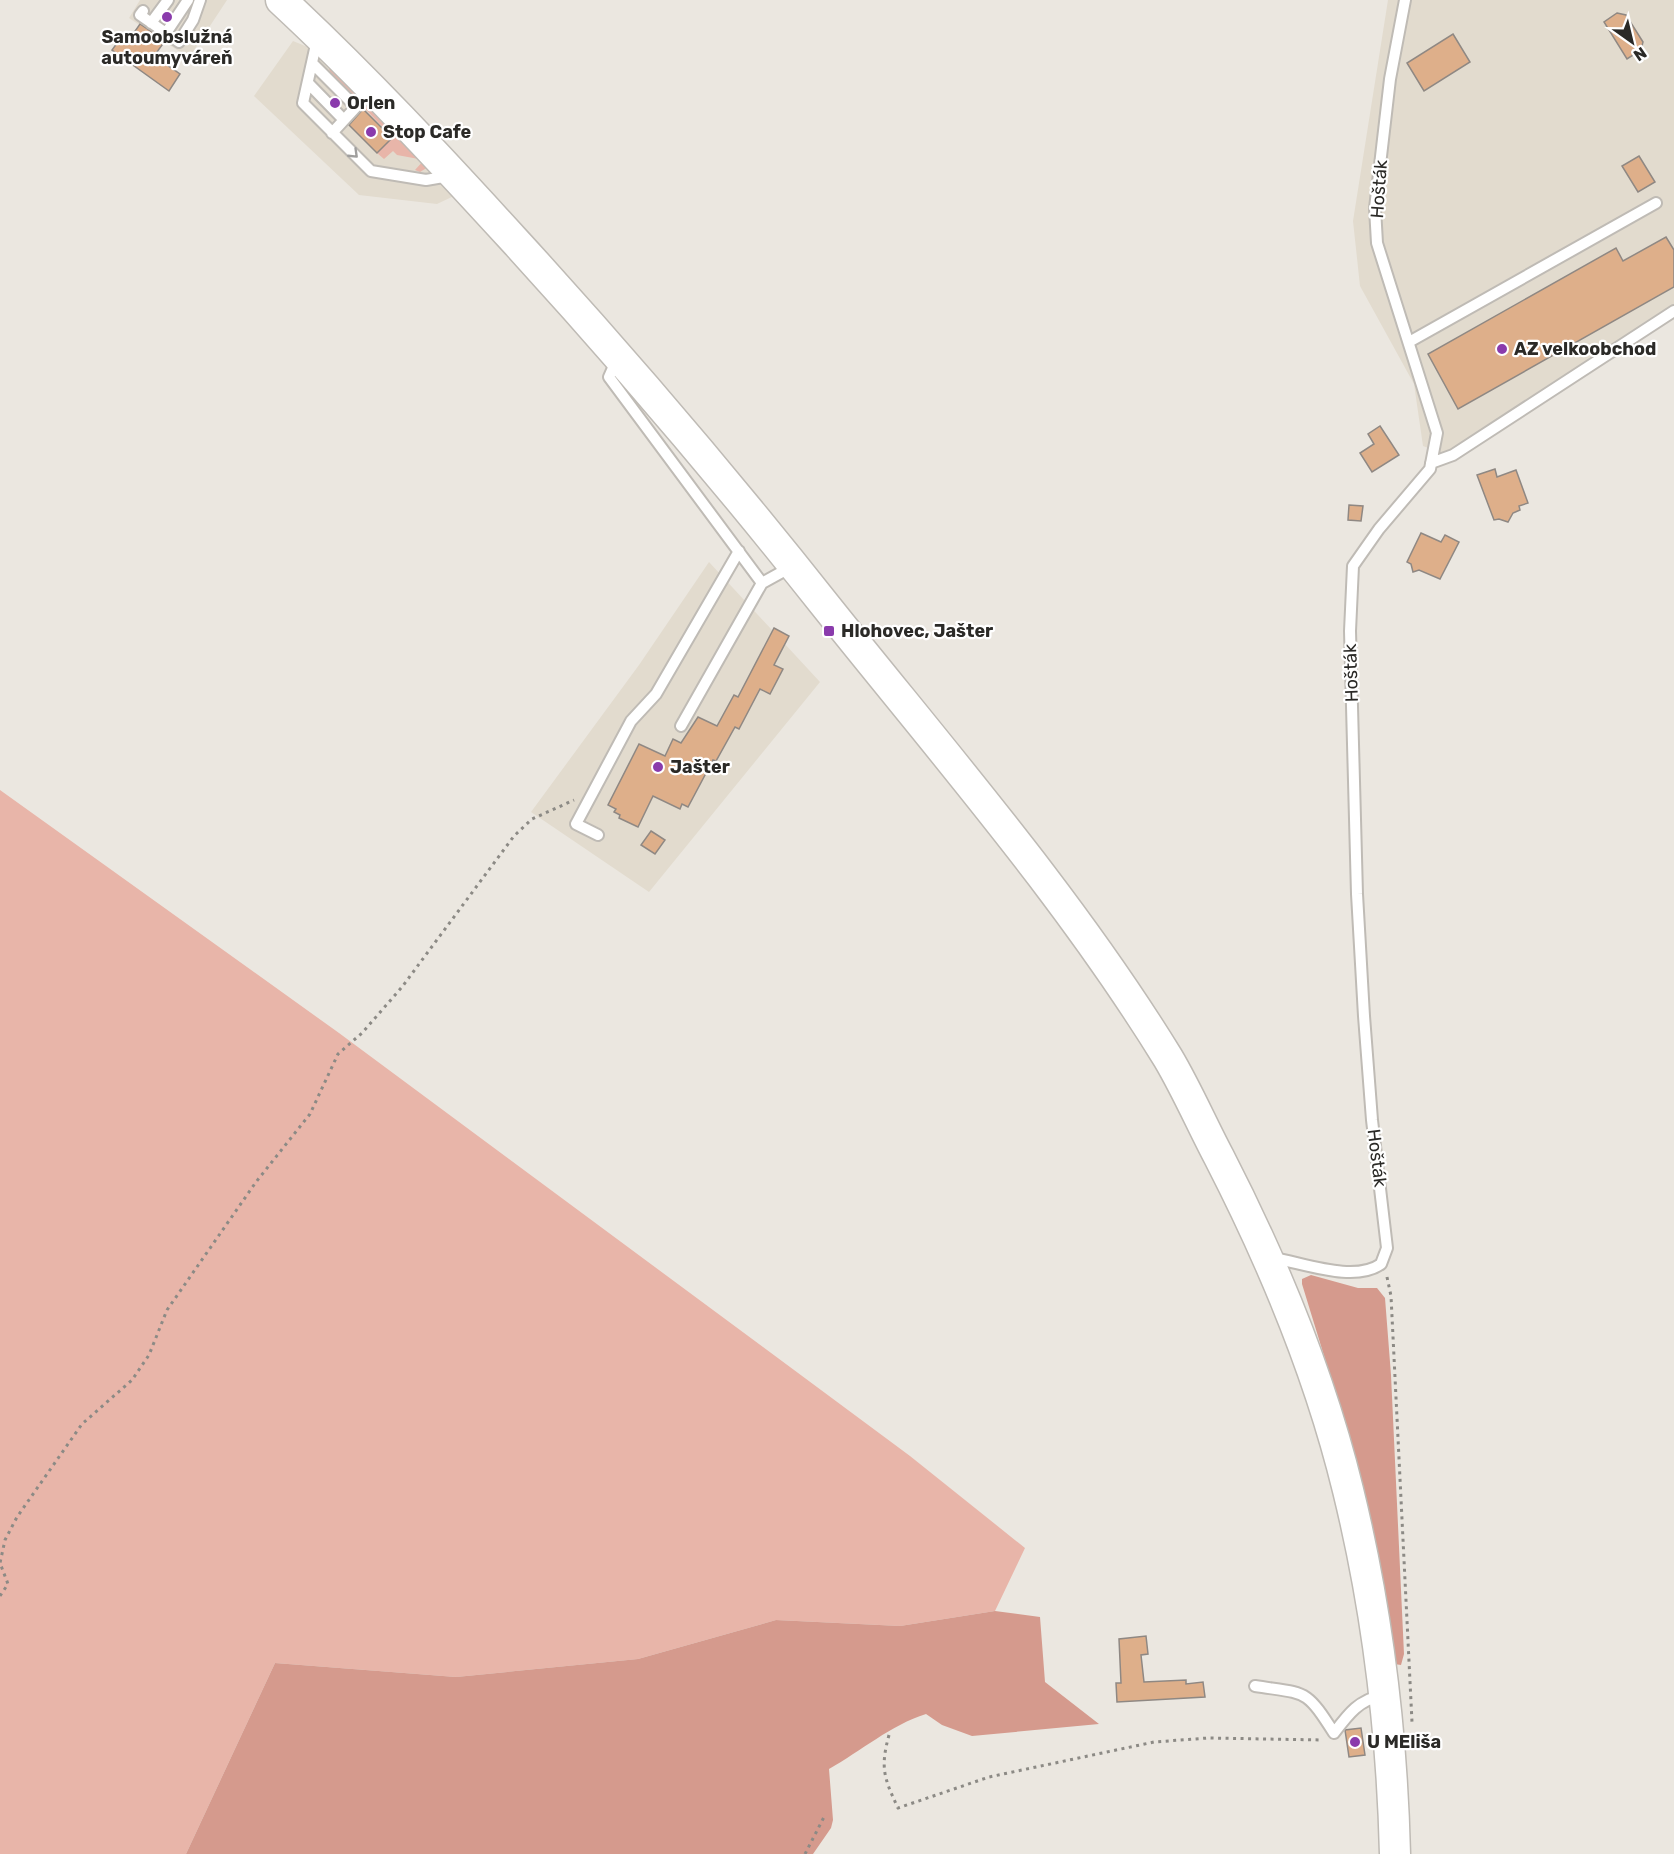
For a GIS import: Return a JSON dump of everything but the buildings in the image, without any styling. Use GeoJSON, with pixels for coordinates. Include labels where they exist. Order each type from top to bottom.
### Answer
{"type":"FeatureCollection","features":[{"type":"Feature","properties":{"kind":"main road"},"geometry":{"type":"LineString","coordinates":[[281,0],[318,34],[455,175],[618,356],[794,565],[1025,855],[1127,995],[1176,1072],[1266,1257],[1312,1375],[1348,1490],[1366,1575],[1384,1695],[1395,1854]]}},
{"type":"Feature","properties":{"kind":"lane"},"geometry":{"type":"LineString","coordinates":[[151,23],[168,0]]}},
{"type":"Feature","properties":{"kind":"lane"},"geometry":{"type":"LineString","coordinates":[[166,33],[188,0]]}},
{"type":"Feature","properties":{"kind":"lane"},"geometry":{"type":"LineString","coordinates":[[142,11],[140,15],[179,42],[194,20],[200,0]]}},
{"type":"Feature","properties":{"kind":"lane","name":"Hošták"},"geometry":{"type":"LineString","coordinates":[[1381,1264],[1386,1256],[1388,1236],[1372,1120],[1357,894],[1350,632],[1353,566],[1379,529],[1430,469],[1437,433],[1377,243],[1375,208],[1390,79],[1405,0]]}},
{"type":"Feature","properties":{"kind":"lane"},"geometry":{"type":"LineString","coordinates":[[318,34],[303,103],[332,133],[371,171],[426,180],[455,175]]}},
{"type":"Feature","properties":{"kind":"lane"},"geometry":{"type":"LineString","coordinates":[[313,64],[356,107],[332,133]]}},
{"type":"Feature","properties":{"kind":"lane"},"geometry":{"type":"LineString","coordinates":[[308,83],[344,120]]}},
{"type":"Feature","properties":{"kind":"lane"},"geometry":{"type":"LineString","coordinates":[[1409,342],[1656,203]]}},
{"type":"Feature","properties":{"kind":"lane"},"geometry":{"type":"LineString","coordinates":[[1431,463],[1453,455],[1674,311]]}},
{"type":"Feature","properties":{"kind":"lane"},"geometry":{"type":"LineString","coordinates":[[618,356],[609,377],[762,583]]}},
{"type":"Feature","properties":{"kind":"lane"},"geometry":{"type":"LineString","coordinates":[[598,835],[576,824],[631,721],[656,694],[739,551]]}},
{"type":"Feature","properties":{"kind":"lane"},"geometry":{"type":"LineString","coordinates":[[681,726],[762,583],[794,565]]}},
{"type":"Feature","properties":{"kind":"lane"},"geometry":{"type":"LineString","coordinates":[[1266,1257],[1350,1274],[1364,1273],[1381,1264]]}},
{"type":"Feature","properties":{"kind":"lane"},"geometry":{"type":"LineString","coordinates":[[1255,1686],[1305,1694],[1315,1703],[1334,1732],[1358,1704],[1367,1698],[1384,1695]]}},
{"type":"Feature","properties":{"kind":"path"},"geometry":{"type":"LineString","coordinates":[[0,1596],[8,1584],[0,1563],[5,1540],[17,1517],[82,1424],[132,1380],[149,1355],[168,1310],[256,1182],[310,1114],[338,1054],[362,1033],[402,987],[514,836],[532,819],[594,790]]}},
{"type":"Feature","properties":{"kind":"path"},"geometry":{"type":"LineString","coordinates":[[1381,1264],[1388,1279],[1391,1296],[1412,1725]]}},
{"type":"Feature","properties":{"kind":"path"},"geometry":{"type":"LineString","coordinates":[[889,1735],[883,1757],[883,1771],[898,1808],[989,1777],[1154,1742],[1208,1738],[1324,1740],[1334,1732]]}},
{"type":"Feature","properties":{"kind":"path"},"geometry":{"type":"LineString","coordinates":[[806,1854],[824,1817]]}},
{"type":"Feature","properties":{"kind":"shaded area"},"geometry":{"type":"Polygon","coordinates":[[[140,0],[227,0],[189,58],[129,18],[140,0]]]}},
{"type":"Feature","properties":{"kind":"shaded area"},"geometry":{"type":"Polygon","coordinates":[[[1388,0],[1674,0],[1674,308],[1456,459],[1423,446],[1414,384],[1360,286],[1353,221],[1388,0]]]}},
{"type":"Feature","properties":{"kind":"shaded area"},"geometry":{"type":"Polygon","coordinates":[[[293,41],[332,57],[456,195],[437,204],[359,195],[254,96],[293,41]]]}},
{"type":"Feature","properties":{"kind":"shaded area"},"geometry":{"type":"Polygon","coordinates":[[[332,57],[433,161],[433,164],[420,172],[415,170],[424,160],[397,155],[393,151],[384,159],[377,153],[392,137],[330,72],[328,65],[332,57]]]}},
{"type":"Feature","properties":{"kind":"shaded area"},"geometry":{"type":"Polygon","coordinates":[[[709,562],[820,682],[649,892],[531,812],[639,665],[709,562]]]}},
{"type":"Feature","properties":{"kind":"shaded area"},"geometry":{"type":"Polygon","coordinates":[[[0,790],[339,1033],[910,1456],[1025,1548],[995,1611],[900,1626],[776,1620],[638,1659],[456,1677],[275,1663],[186,1854],[0,1854],[0,790]]]}},
{"type":"Feature","properties":{"kind":"shaded area"},"geometry":{"type":"Polygon","coordinates":[[[1311,1275],[1358,1288],[1377,1288],[1385,1298],[1391,1375],[1404,1654],[1401,1665],[1394,1664],[1360,1473],[1302,1284],[1302,1279],[1311,1275]]]}},
{"type":"Feature","properties":{"kind":"shaded area"},"geometry":{"type":"Polygon","coordinates":[[[995,1611],[1040,1617],[1045,1682],[1099,1724],[972,1736],[942,1725],[926,1714],[913,1719],[888,1731],[829,1769],[833,1820],[831,1828],[813,1854],[186,1854],[275,1663],[456,1677],[638,1659],[776,1620],[900,1626],[995,1611]]]}},
{"type":"Feature","properties":{"kind":"place","name":"Samoobslužná autoumyváreň"},"geometry":{"type":"Point","coordinates":[167,17]}},
{"type":"Feature","properties":{"kind":"place","name":"Orlen"},"geometry":{"type":"Point","coordinates":[335,103]}},
{"type":"Feature","properties":{"kind":"place","name":"Stop Cafe"},"geometry":{"type":"Point","coordinates":[371,132]}},
{"type":"Feature","properties":{"kind":"place","name":"AZ velkoobchod"},"geometry":{"type":"Point","coordinates":[1502,349]}},
{"type":"Feature","properties":{"kind":"place","name":"Hlohovec, Jašter"},"geometry":{"type":"Point","coordinates":[829,631]}},
{"type":"Feature","properties":{"kind":"place","name":"Jašter"},"geometry":{"type":"Point","coordinates":[658,767]}},
{"type":"Feature","properties":{"kind":"place","name":"U MEliša"},"geometry":{"type":"Point","coordinates":[1355,1742]}}]}
